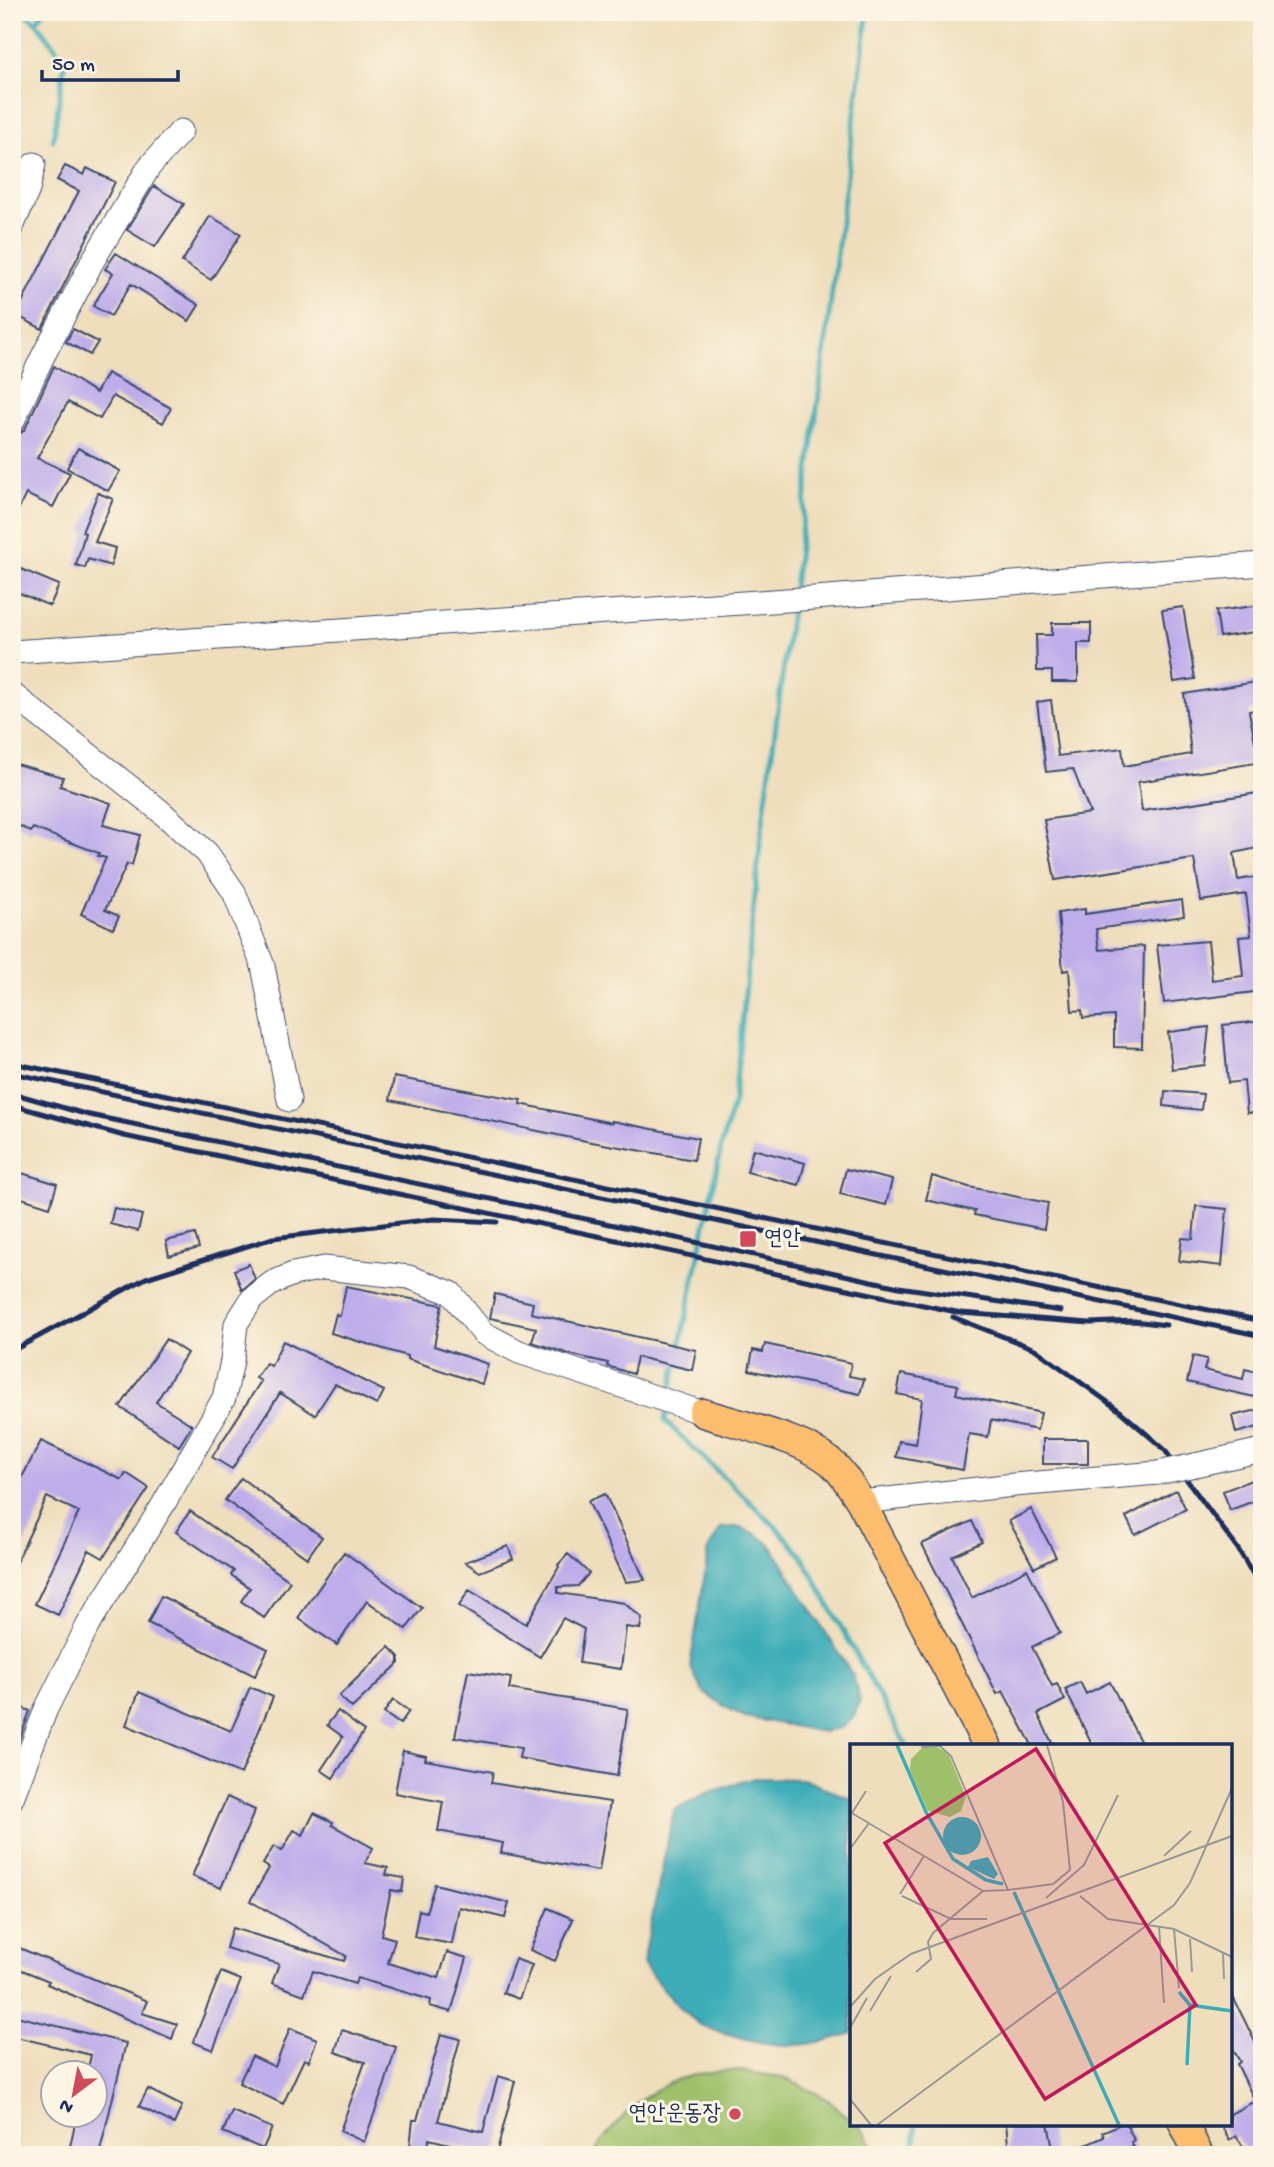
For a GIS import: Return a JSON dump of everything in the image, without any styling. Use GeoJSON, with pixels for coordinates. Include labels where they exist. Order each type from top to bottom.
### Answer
{"type":"FeatureCollection","features":[{"type":"Feature","properties":{"kind":"main road"},"geometry":{"type":"LineString","coordinates":[[703,1413],[814,1451],[836,1466],[861,1502],[986,1744]]}},
{"type":"Feature","properties":{"kind":"main road"},"geometry":{"type":"LineString","coordinates":[[1184,2125],[1199,2155]]}},
{"type":"Feature","properties":{"kind":"street"},"geometry":{"type":"LineString","coordinates":[[12,424],[41,360],[92,262],[149,167],[181,131]]}},
{"type":"Feature","properties":{"kind":"street"},"geometry":{"type":"LineString","coordinates":[[12,227],[28,190],[34,164]]}},
{"type":"Feature","properties":{"kind":"street"},"geometry":{"type":"LineString","coordinates":[[12,652],[801,599],[1262,564]]}},
{"type":"Feature","properties":{"kind":"street"},"geometry":{"type":"LineString","coordinates":[[12,694],[159,810],[206,853],[234,892],[263,966],[289,1100]]}},
{"type":"Feature","properties":{"kind":"street"},"geometry":{"type":"LineString","coordinates":[[12,1798],[46,1709],[88,1625],[163,1505],[223,1398],[232,1361],[236,1324],[252,1299],[272,1283],[293,1274],[324,1268],[409,1277],[451,1293],[483,1333],[519,1352],[703,1413]]}},
{"type":"Feature","properties":{"kind":"street"},"geometry":{"type":"LineString","coordinates":[[861,1502],[1158,1473],[1262,1450]]}},
{"type":"Feature","properties":{"kind":"green space","name":"연안운동장"},"geometry":{"type":"Polygon","coordinates":[[[732,2070],[783,2077],[824,2097],[850,2118],[850,2125],[859,2125],[879,2155],[593,2155],[613,2128],[636,2104],[663,2086],[699,2074],[732,2070]]]}},
{"type":"Feature","properties":{"kind":"water"},"geometry":{"type":"Polygon","coordinates":[[[736,1527],[757,1535],[774,1550],[853,1676],[860,1701],[854,1716],[843,1727],[823,1732],[745,1717],[703,1692],[690,1666],[709,1548],[721,1528],[736,1527]]]}},
{"type":"Feature","properties":{"kind":"water"},"geometry":{"type":"Polygon","coordinates":[[[754,1778],[803,1779],[850,1798],[850,2034],[819,2042],[791,2045],[746,2039],[709,2029],[679,2006],[643,1963],[674,1810],[707,1793],[754,1778]]]}},
{"type":"Feature","properties":{"kind":"building"},"geometry":{"type":"Polygon","coordinates":[[[65,166],[84,175],[87,168],[115,182],[42,329],[12,313],[12,297],[22,302],[79,191],[57,180],[65,166]]]}},
{"type":"Feature","properties":{"kind":"building"},"geometry":{"type":"Polygon","coordinates":[[[154,186],[184,204],[155,247],[127,230],[154,186]]]}},
{"type":"Feature","properties":{"kind":"building"},"geometry":{"type":"Polygon","coordinates":[[[210,216],[241,234],[211,280],[182,262],[210,216]]]}},
{"type":"Feature","properties":{"kind":"building"},"geometry":{"type":"Polygon","coordinates":[[[116,253],[199,305],[189,321],[131,284],[111,316],[93,306],[113,273],[105,269],[116,253]]]}},
{"type":"Feature","properties":{"kind":"building"},"geometry":{"type":"Polygon","coordinates":[[[73,329],[98,342],[90,355],[66,342],[73,329]]]}},
{"type":"Feature","properties":{"kind":"building"},"geometry":{"type":"Polygon","coordinates":[[[54,366],[96,393],[107,373],[171,408],[163,423],[113,396],[100,419],[68,402],[37,458],[70,473],[53,507],[26,494],[12,522],[12,437],[25,429],[54,366]]]}},
{"type":"Feature","properties":{"kind":"building"},"geometry":{"type":"Polygon","coordinates":[[[78,448],[120,471],[108,491],[67,468],[78,448]]]}},
{"type":"Feature","properties":{"kind":"building"},"geometry":{"type":"Polygon","coordinates":[[[98,493],[113,499],[95,542],[115,548],[111,566],[88,559],[85,568],[76,565],[85,533],[82,532],[98,493]]]}},
{"type":"Feature","properties":{"kind":"building"},"geometry":{"type":"Polygon","coordinates":[[[16,567],[59,585],[50,606],[12,590],[12,576],[16,567]]]}},
{"type":"Feature","properties":{"kind":"building"},"geometry":{"type":"Polygon","coordinates":[[[1262,605],[1262,631],[1220,637],[1216,611],[1262,605]]]}},
{"type":"Feature","properties":{"kind":"building"},"geometry":{"type":"Polygon","coordinates":[[[1183,607],[1195,679],[1174,682],[1162,610],[1183,607]]]}},
{"type":"Feature","properties":{"kind":"building"},"geometry":{"type":"Polygon","coordinates":[[[1052,623],[1091,623],[1091,643],[1078,643],[1078,682],[1052,682],[1052,671],[1037,671],[1036,635],[1052,635],[1052,623]]]}},
{"type":"Feature","properties":{"kind":"building"},"geometry":{"type":"Polygon","coordinates":[[[1262,681],[1262,709],[1249,711],[1255,742],[1260,742],[1262,762],[1138,782],[1142,811],[1258,793],[1262,847],[1234,853],[1238,880],[1262,876],[1262,991],[1164,1003],[1157,945],[1208,941],[1212,980],[1243,976],[1239,937],[1251,936],[1246,894],[1201,901],[1194,859],[1055,880],[1044,820],[1090,813],[1073,769],[1046,772],[1037,702],[1051,700],[1058,756],[1122,748],[1124,766],[1191,754],[1184,694],[1262,681]]]}},
{"type":"Feature","properties":{"kind":"building"},"geometry":{"type":"Polygon","coordinates":[[[12,763],[63,777],[60,786],[111,803],[103,825],[140,835],[132,865],[127,864],[105,910],[119,916],[113,929],[81,914],[106,858],[33,828],[31,832],[12,822],[12,763]]]}},
{"type":"Feature","properties":{"kind":"building"},"geometry":{"type":"Polygon","coordinates":[[[1182,900],[1184,916],[1096,929],[1099,950],[1144,946],[1142,1048],[1114,1047],[1114,1016],[1083,1018],[1082,1010],[1072,1011],[1069,970],[1063,971],[1058,913],[1085,909],[1085,914],[1182,900]]]}},
{"type":"Feature","properties":{"kind":"building"},"geometry":{"type":"Polygon","coordinates":[[[1262,1021],[1262,1112],[1247,1113],[1244,1081],[1228,1083],[1223,1025],[1262,1021]]]}},
{"type":"Feature","properties":{"kind":"building"},"geometry":{"type":"Polygon","coordinates":[[[1209,1027],[1205,1065],[1172,1069],[1168,1032],[1209,1027]]]}},
{"type":"Feature","properties":{"kind":"building"},"geometry":{"type":"Polygon","coordinates":[[[394,1077],[521,1100],[520,1104],[698,1138],[694,1160],[586,1141],[390,1100],[394,1077]]]}},
{"type":"Feature","properties":{"kind":"building"},"geometry":{"type":"Polygon","coordinates":[[[1165,1091],[1203,1094],[1201,1110],[1164,1106],[1165,1091]]]}},
{"type":"Feature","properties":{"kind":"building"},"geometry":{"type":"Polygon","coordinates":[[[753,1149],[805,1163],[799,1185],[747,1172],[753,1149]]]}},
{"type":"Feature","properties":{"kind":"building"},"geometry":{"type":"Polygon","coordinates":[[[846,1169],[892,1180],[886,1205],[840,1194],[846,1169]]]}},
{"type":"Feature","properties":{"kind":"building"},"geometry":{"type":"Polygon","coordinates":[[[12,1170],[57,1184],[50,1207],[12,1195],[12,1170]]]}},
{"type":"Feature","properties":{"kind":"building"},"geometry":{"type":"Polygon","coordinates":[[[932,1176],[969,1187],[1048,1203],[1044,1229],[974,1215],[975,1211],[926,1200],[932,1176]]]}},
{"type":"Feature","properties":{"kind":"building"},"geometry":{"type":"Polygon","coordinates":[[[1196,1206],[1227,1209],[1222,1266],[1179,1261],[1182,1238],[1193,1239],[1196,1206]]]}},
{"type":"Feature","properties":{"kind":"building"},"geometry":{"type":"Polygon","coordinates":[[[114,1208],[142,1215],[138,1231],[110,1224],[114,1208]]]}},
{"type":"Feature","properties":{"kind":"building"},"geometry":{"type":"Polygon","coordinates":[[[195,1234],[199,1248],[169,1256],[166,1241],[195,1234]]]}},
{"type":"Feature","properties":{"kind":"building"},"geometry":{"type":"Polygon","coordinates":[[[249,1264],[255,1279],[242,1290],[234,1270],[249,1264]]]}},
{"type":"Feature","properties":{"kind":"building"},"geometry":{"type":"Polygon","coordinates":[[[346,1286],[442,1305],[434,1346],[488,1364],[482,1384],[407,1359],[407,1356],[331,1333],[336,1314],[340,1316],[346,1286]]]}},
{"type":"Feature","properties":{"kind":"building"},"geometry":{"type":"Polygon","coordinates":[[[495,1294],[533,1303],[531,1313],[696,1350],[692,1370],[637,1357],[633,1374],[607,1366],[608,1363],[532,1342],[536,1328],[490,1318],[495,1294]]]}},
{"type":"Feature","properties":{"kind":"building"},"geometry":{"type":"Polygon","coordinates":[[[166,1339],[187,1353],[156,1402],[192,1425],[179,1446],[120,1407],[166,1339]]]}},
{"type":"Feature","properties":{"kind":"building"},"geometry":{"type":"Polygon","coordinates":[[[283,1341],[384,1391],[377,1405],[335,1384],[315,1415],[280,1393],[232,1469],[212,1457],[261,1381],[256,1378],[266,1363],[271,1366],[283,1341]]]}},
{"type":"Feature","properties":{"kind":"building"},"geometry":{"type":"Polygon","coordinates":[[[765,1344],[851,1363],[849,1376],[864,1379],[860,1394],[749,1370],[753,1350],[763,1352],[765,1344]]]}},
{"type":"Feature","properties":{"kind":"building"},"geometry":{"type":"Polygon","coordinates":[[[1193,1356],[1207,1359],[1204,1370],[1243,1379],[1245,1369],[1262,1373],[1259,1398],[1187,1382],[1193,1356]]]}},
{"type":"Feature","properties":{"kind":"building"},"geometry":{"type":"Polygon","coordinates":[[[901,1374],[958,1385],[956,1394],[1041,1413],[1037,1430],[991,1420],[988,1437],[969,1434],[963,1470],[896,1457],[899,1441],[916,1444],[922,1399],[897,1394],[901,1374]]]}},
{"type":"Feature","properties":{"kind":"building"},"geometry":{"type":"Polygon","coordinates":[[[1262,1409],[1262,1426],[1236,1433],[1232,1416],[1262,1409]]]}},
{"type":"Feature","properties":{"kind":"building"},"geometry":{"type":"Polygon","coordinates":[[[1043,1439],[1088,1439],[1088,1464],[1043,1464],[1043,1439]]]}},
{"type":"Feature","properties":{"kind":"building"},"geometry":{"type":"Polygon","coordinates":[[[41,1441],[122,1480],[126,1473],[149,1488],[103,1558],[89,1550],[58,1615],[35,1604],[79,1512],[47,1497],[12,1571],[12,1504],[21,1485],[19,1483],[41,1441]]]}},
{"type":"Feature","properties":{"kind":"building"},"geometry":{"type":"Polygon","coordinates":[[[1262,1476],[1262,1498],[1230,1510],[1223,1491],[1262,1476]]]}},
{"type":"Feature","properties":{"kind":"building"},"geometry":{"type":"Polygon","coordinates":[[[241,1478],[322,1537],[307,1558],[225,1500],[241,1478]]]}},
{"type":"Feature","properties":{"kind":"building"},"geometry":{"type":"Polygon","coordinates":[[[1176,1490],[1186,1509],[1135,1535],[1126,1517],[1176,1490]]]}},
{"type":"Feature","properties":{"kind":"building"},"geometry":{"type":"Polygon","coordinates":[[[605,1494],[645,1580],[626,1582],[588,1501],[605,1494]]]}},
{"type":"Feature","properties":{"kind":"building"},"geometry":{"type":"Polygon","coordinates":[[[1031,1509],[1056,1557],[1034,1568],[1009,1521],[1031,1509]]]}},
{"type":"Feature","properties":{"kind":"building"},"geometry":{"type":"Polygon","coordinates":[[[190,1511],[290,1581],[264,1618],[241,1601],[250,1588],[231,1575],[234,1571],[176,1532],[190,1511]]]}},
{"type":"Feature","properties":{"kind":"building"},"geometry":{"type":"Polygon","coordinates":[[[972,1521],[982,1542],[952,1556],[972,1598],[1027,1569],[1060,1633],[1032,1647],[1052,1686],[1057,1684],[1065,1700],[1038,1714],[1053,1744],[1031,1744],[1003,1691],[997,1694],[922,1544],[972,1521]]]}},
{"type":"Feature","properties":{"kind":"building"},"geometry":{"type":"Polygon","coordinates":[[[508,1546],[513,1559],[480,1572],[465,1562],[508,1546]]]}},
{"type":"Feature","properties":{"kind":"building"},"geometry":{"type":"Polygon","coordinates":[[[344,1552],[422,1608],[406,1629],[367,1601],[337,1645],[298,1618],[344,1552]]]}},
{"type":"Feature","properties":{"kind":"building"},"geometry":{"type":"Polygon","coordinates":[[[568,1554],[589,1573],[578,1586],[558,1587],[558,1593],[624,1603],[642,1618],[640,1629],[626,1627],[621,1669],[579,1663],[584,1629],[563,1618],[540,1657],[459,1606],[469,1590],[526,1624],[558,1565],[568,1554]]]}},
{"type":"Feature","properties":{"kind":"building"},"geometry":{"type":"Polygon","coordinates":[[[161,1596],[268,1649],[255,1676],[148,1623],[161,1596]]]}},
{"type":"Feature","properties":{"kind":"building"},"geometry":{"type":"Polygon","coordinates":[[[389,1647],[399,1657],[399,1663],[352,1708],[339,1696],[389,1647]]]}},
{"type":"Feature","properties":{"kind":"building"},"geometry":{"type":"Polygon","coordinates":[[[468,1671],[511,1678],[509,1689],[628,1709],[617,1776],[519,1758],[521,1748],[455,1737],[468,1671]]]}},
{"type":"Feature","properties":{"kind":"building"},"geometry":{"type":"Polygon","coordinates":[[[1080,1682],[1086,1694],[1110,1682],[1141,1744],[1092,1744],[1065,1689],[1080,1682]]]}},
{"type":"Feature","properties":{"kind":"building"},"geometry":{"type":"Polygon","coordinates":[[[250,1687],[273,1697],[241,1774],[126,1725],[139,1692],[231,1731],[250,1687]]]}},
{"type":"Feature","properties":{"kind":"building"},"geometry":{"type":"Polygon","coordinates":[[[393,1700],[409,1711],[400,1724],[384,1713],[393,1700]]]}},
{"type":"Feature","properties":{"kind":"building"},"geometry":{"type":"Polygon","coordinates":[[[12,1703],[30,1711],[19,1740],[12,1737],[12,1703]]]}},
{"type":"Feature","properties":{"kind":"building"},"geometry":{"type":"Polygon","coordinates":[[[338,1711],[364,1731],[333,1778],[321,1770],[343,1737],[327,1725],[338,1711]]]}},
{"type":"Feature","properties":{"kind":"building"},"geometry":{"type":"Polygon","coordinates":[[[403,1751],[426,1756],[425,1760],[493,1772],[491,1783],[610,1802],[599,1871],[501,1853],[503,1843],[438,1831],[443,1802],[395,1793],[403,1751]]]}},
{"type":"Feature","properties":{"kind":"building"},"geometry":{"type":"Polygon","coordinates":[[[227,1797],[255,1810],[221,1888],[192,1876],[227,1797]]]}},
{"type":"Feature","properties":{"kind":"building"},"geometry":{"type":"Polygon","coordinates":[[[314,1813],[373,1848],[365,1863],[388,1868],[386,1875],[404,1878],[402,1892],[391,1890],[381,1935],[395,1939],[388,1963],[439,1978],[447,1952],[467,1958],[451,2012],[430,2006],[431,2000],[357,1978],[355,1984],[313,1971],[304,1995],[272,1983],[279,1964],[226,1948],[232,1928],[344,1961],[346,1956],[250,1901],[269,1868],[263,1864],[274,1846],[282,1851],[294,1830],[303,1835],[314,1813]]]}},
{"type":"Feature","properties":{"kind":"building"},"geometry":{"type":"Polygon","coordinates":[[[435,1884],[509,1903],[505,1918],[459,1907],[452,1944],[414,1937],[419,1910],[426,1912],[435,1884]]]}},
{"type":"Feature","properties":{"kind":"building"},"geometry":{"type":"Polygon","coordinates":[[[548,1908],[573,1919],[555,1961],[530,1950],[548,1908]]]}},
{"type":"Feature","properties":{"kind":"building"},"geometry":{"type":"Polygon","coordinates":[[[12,1945],[147,2001],[142,2013],[177,2024],[172,2039],[12,1966],[12,1945]]]}},
{"type":"Feature","properties":{"kind":"building"},"geometry":{"type":"Polygon","coordinates":[[[515,1959],[532,1965],[519,1999],[503,1993],[515,1959]]]}},
{"type":"Feature","properties":{"kind":"building"},"geometry":{"type":"Polygon","coordinates":[[[221,1972],[241,1980],[213,2050],[193,2042],[221,1972]]]}},
{"type":"Feature","properties":{"kind":"building"},"geometry":{"type":"Polygon","coordinates":[[[1232,1995],[1262,2056],[1262,2155],[1249,2155],[1236,2136],[1229,2140],[1221,2125],[1232,2125],[1232,2113],[1255,2101],[1237,2064],[1240,2062],[1232,2047],[1232,1995]]]}},
{"type":"Feature","properties":{"kind":"building"},"geometry":{"type":"Polygon","coordinates":[[[12,2015],[126,2043],[108,2118],[108,2058],[90,2058],[91,2055],[12,2036],[12,2015]]]}},
{"type":"Feature","properties":{"kind":"building"},"geometry":{"type":"Polygon","coordinates":[[[290,2028],[317,2039],[309,2061],[304,2059],[283,2104],[239,2083],[252,2056],[275,2067],[290,2028]]]}},
{"type":"Feature","properties":{"kind":"building"},"geometry":{"type":"Polygon","coordinates":[[[342,2030],[396,2047],[364,2142],[340,2131],[365,2062],[335,2052],[342,2030]]]}},
{"type":"Feature","properties":{"kind":"building"},"geometry":{"type":"Polygon","coordinates":[[[441,2034],[460,2039],[438,2121],[483,2132],[498,2076],[515,2081],[496,2155],[429,2139],[428,2155],[409,2155],[413,2120],[417,2120],[441,2034]]]}},
{"type":"Feature","properties":{"kind":"building"},"geometry":{"type":"Polygon","coordinates":[[[148,2089],[182,2106],[174,2124],[139,2106],[148,2089]]]}},
{"type":"Feature","properties":{"kind":"building"},"geometry":{"type":"Polygon","coordinates":[[[232,2111],[272,2128],[263,2149],[223,2132],[232,2111]]]}},
{"type":"Feature","properties":{"kind":"building"},"geometry":{"type":"Polygon","coordinates":[[[1006,2125],[1048,2125],[1054,2155],[1009,2155],[1006,2125]]]}},
{"type":"Feature","properties":{"kind":"building"},"geometry":{"type":"Polygon","coordinates":[[[1118,2125],[1127,2125],[1138,2155],[1063,2155],[1104,2137],[1102,2132],[1118,2125]]]}},
{"type":"Feature","properties":{"kind":"building"},"geometry":{"type":"Polygon","coordinates":[[[74,2128],[106,2128],[99,2155],[68,2155],[74,2128]]]}},
{"type":"Feature","properties":{"kind":"waterway"},"geometry":{"type":"LineString","coordinates":[[22,12],[36,22],[65,61],[53,140]]}},
{"type":"Feature","properties":{"kind":"waterway"},"geometry":{"type":"LineString","coordinates":[[36,22],[43,12]]}},
{"type":"Feature","properties":{"kind":"waterway"},"geometry":{"type":"LineString","coordinates":[[793,595],[868,12]]}},
{"type":"Feature","properties":{"kind":"waterway"},"geometry":{"type":"LineString","coordinates":[[679,1352],[722,1143],[734,1101],[761,836],[792,604]]}},
{"type":"Feature","properties":{"kind":"waterway"},"geometry":{"type":"LineString","coordinates":[[670,1396],[677,1361]]}},
{"type":"Feature","properties":{"kind":"waterway"},"geometry":{"type":"LineString","coordinates":[[668,1406],[665,1421],[779,1530],[802,1556],[905,1744]]}},
{"type":"Feature","properties":{"kind":"waterway"},"geometry":{"type":"LineString","coordinates":[[913,2155],[916,2125]]}},
{"type":"Feature","properties":{"kind":"railway"},"geometry":{"type":"LineString","coordinates":[[12,1063],[1262,1321]]}},
{"type":"Feature","properties":{"kind":"railway"},"geometry":{"type":"LineString","coordinates":[[12,1073],[1262,1336]]}},
{"type":"Feature","properties":{"kind":"railway"},"geometry":{"type":"LineString","coordinates":[[12,1093],[85,1114],[899,1287],[1061,1311]]}},
{"type":"Feature","properties":{"kind":"railway"},"geometry":{"type":"LineString","coordinates":[[12,1105],[124,1136],[961,1313],[1090,1323],[1134,1321],[1166,1325]]}},
{"type":"Feature","properties":{"kind":"railway"},"geometry":{"type":"LineString","coordinates":[[12,1351],[146,1278],[273,1238],[434,1219],[497,1222]]}},
{"type":"Feature","properties":{"kind":"railway"},"geometry":{"type":"LineString","coordinates":[[953,1317],[1035,1349],[1120,1411],[1164,1449],[1238,1549],[1262,1590]]}},
{"type":"Feature","properties":{"kind":"place","name":"연안"},"geometry":{"type":"Point","coordinates":[748,1239]}},
{"type":"Feature","properties":{"kind":"place","name":"연안운동장"},"geometry":{"type":"Point","coordinates":[735,2114]}}]}
